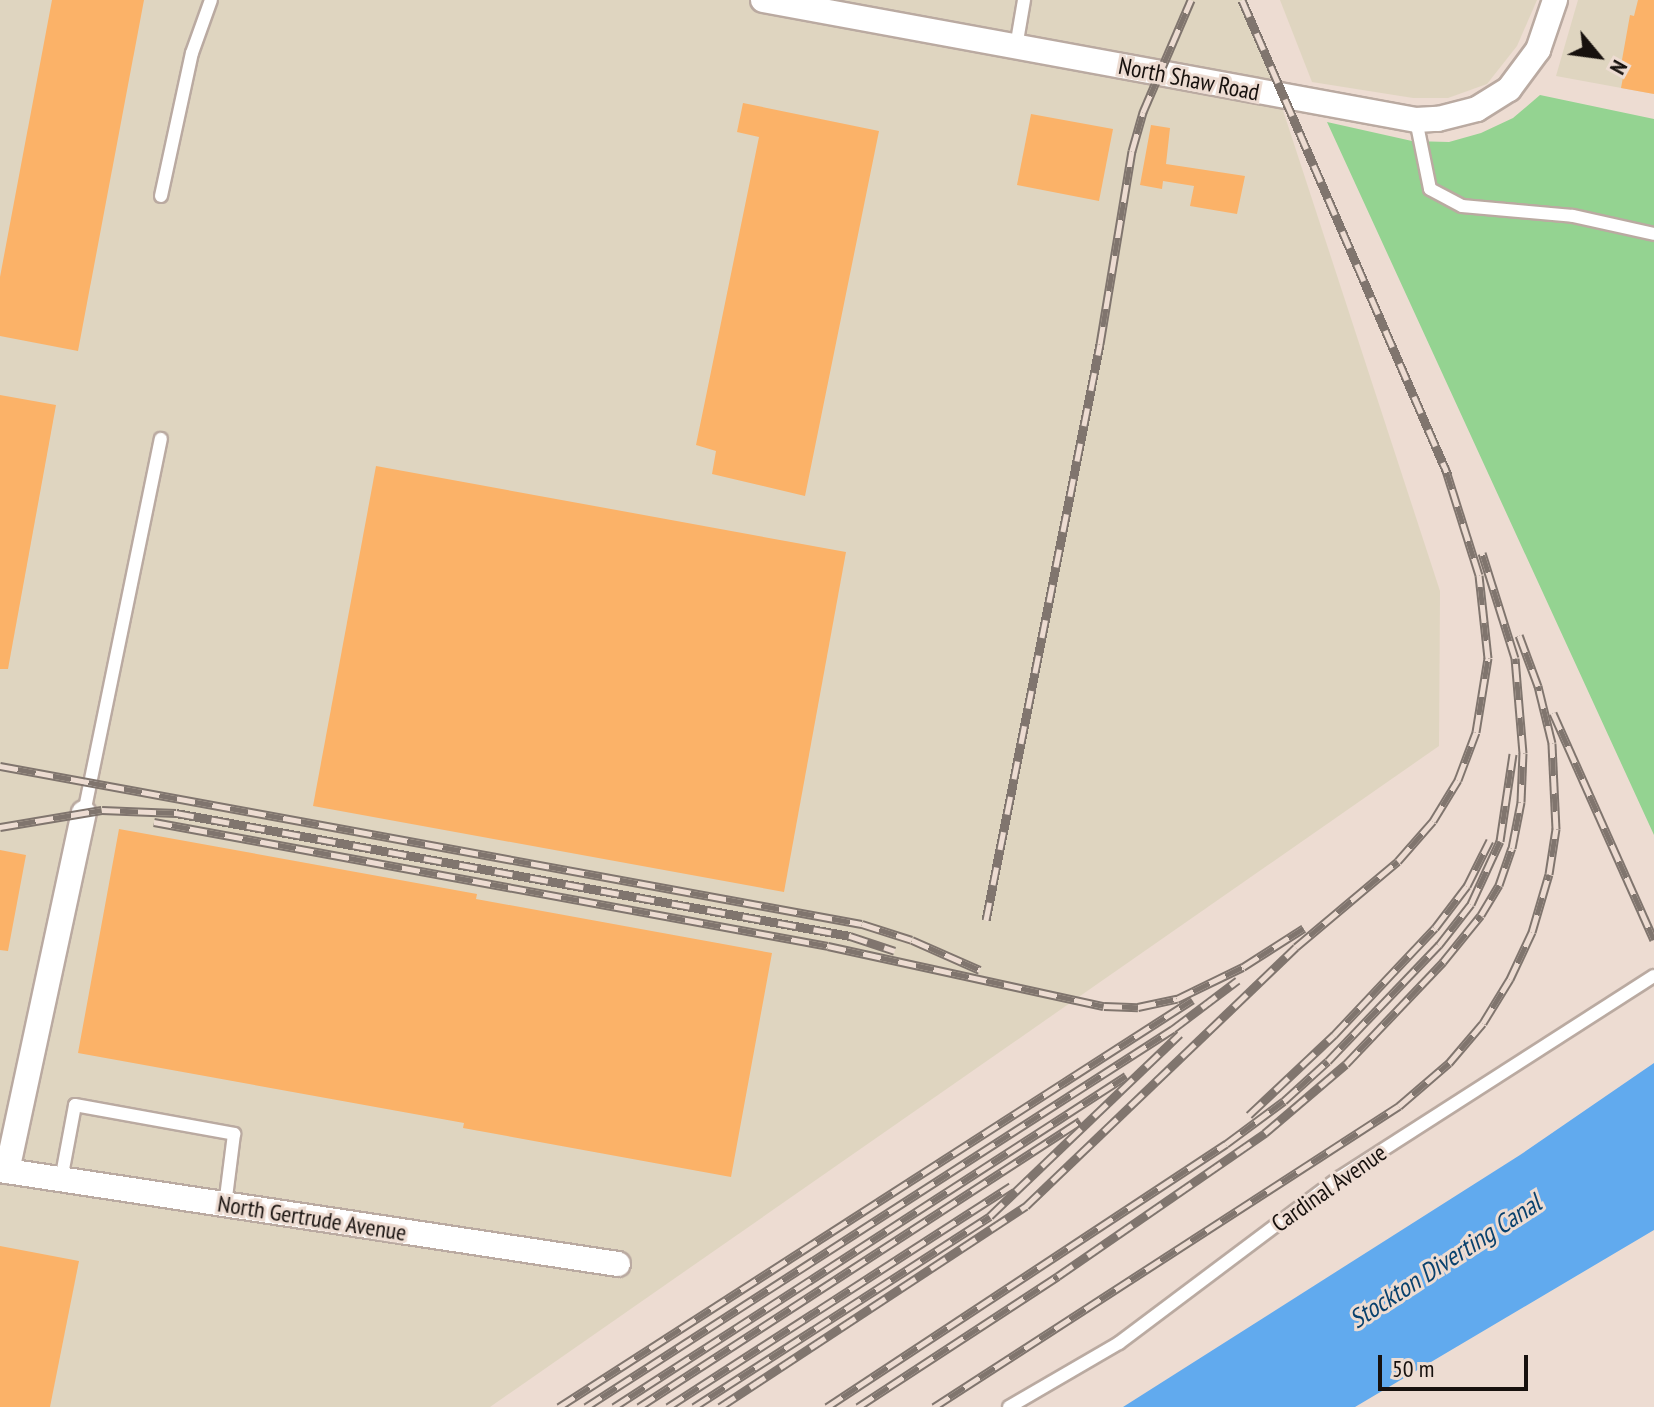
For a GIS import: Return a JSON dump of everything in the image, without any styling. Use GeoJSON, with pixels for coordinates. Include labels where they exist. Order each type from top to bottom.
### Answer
{"type":"FeatureCollection","features":[{"type":"Feature","properties":{"kind":"street","name":"North Shaw Road"},"geometry":{"type":"LineString","coordinates":[[763,0],[1416,120],[1459,115],[1477,109],[1509,89],[1538,50],[1555,0]]}},
{"type":"Feature","properties":{"kind":"street","name":"North Gertrude Avenue"},"geometry":{"type":"LineString","coordinates":[[84,813],[3,1171],[618,1264]]}},
{"type":"Feature","properties":{"kind":"lane"},"geometry":{"type":"LineString","coordinates":[[161,196],[192,53],[211,0]]}},
{"type":"Feature","properties":{"kind":"lane"},"geometry":{"type":"LineString","coordinates":[[1016,47],[1024,0]]}},
{"type":"Feature","properties":{"kind":"lane"},"geometry":{"type":"LineString","coordinates":[[1416,120],[1430,189],[1462,206],[1573,216],[1654,234]]}},
{"type":"Feature","properties":{"kind":"lane"},"geometry":{"type":"LineString","coordinates":[[84,813],[161,439]]}},
{"type":"Feature","properties":{"kind":"lane","name":"Cardinal Avenue"},"geometry":{"type":"LineString","coordinates":[[1009,1407],[1119,1343],[1339,1178],[1654,976]]}},
{"type":"Feature","properties":{"kind":"lane"},"geometry":{"type":"LineString","coordinates":[[61,1180],[75,1105],[234,1134],[225,1205]]}},
{"type":"Feature","properties":{"kind":"shaded area"},"geometry":{"type":"Polygon","coordinates":[[[0,0],[1247,0],[1440,591],[1439,746],[490,1407],[0,1407],[0,0]]]}},
{"type":"Feature","properties":{"kind":"shaded area"},"geometry":{"type":"Polygon","coordinates":[[[1280,0],[1537,0],[1517,46],[1487,84],[1448,98],[1413,98],[1312,82],[1280,0]]]}},
{"type":"Feature","properties":{"kind":"shaded area"},"geometry":{"type":"Polygon","coordinates":[[[1578,0],[1654,0],[1654,94],[1556,76],[1578,0]]]}},
{"type":"Feature","properties":{"kind":"green space"},"geometry":{"type":"Polygon","coordinates":[[[1540,95],[1654,119],[1654,835],[1327,122],[1412,141],[1449,142],[1481,133],[1513,118],[1540,95]]]}},
{"type":"Feature","properties":{"kind":"water","name":"Stockton Diverting Canal"},"geometry":{"type":"Polygon","coordinates":[[[1654,1063],[1654,1230],[1355,1407],[1123,1407],[1520,1155],[1654,1063]]]}},
{"type":"Feature","properties":{"kind":"building"},"geometry":{"type":"Polygon","coordinates":[[[52,0],[144,0],[78,351],[0,336],[0,277],[52,0]]]}},
{"type":"Feature","properties":{"kind":"building"},"geometry":{"type":"Polygon","coordinates":[[[1638,0],[1654,0],[1654,94],[1621,88],[1624,72],[1620,71],[1630,15],[1634,16],[1638,0]]]}},
{"type":"Feature","properties":{"kind":"building"},"geometry":{"type":"Polygon","coordinates":[[[743,103],[879,131],[805,496],[712,474],[716,451],[696,445],[759,137],[737,132],[743,103]]]}},
{"type":"Feature","properties":{"kind":"building"},"geometry":{"type":"Polygon","coordinates":[[[1031,114],[1113,129],[1099,201],[1017,185],[1031,114]]]}},
{"type":"Feature","properties":{"kind":"building"},"geometry":{"type":"Polygon","coordinates":[[[1151,125],[1170,128],[1166,164],[1245,176],[1237,214],[1190,206],[1194,186],[1163,181],[1162,189],[1140,185],[1151,125]]]}},
{"type":"Feature","properties":{"kind":"building"},"geometry":{"type":"Polygon","coordinates":[[[0,395],[56,405],[8,669],[0,669],[0,395]]]}},
{"type":"Feature","properties":{"kind":"building"},"geometry":{"type":"Polygon","coordinates":[[[376,466],[846,552],[784,892],[313,806],[376,466]]]}},
{"type":"Feature","properties":{"kind":"building"},"geometry":{"type":"Polygon","coordinates":[[[119,829],[477,894],[476,899],[772,953],[731,1177],[463,1128],[464,1123],[78,1053],[119,829]]]}},
{"type":"Feature","properties":{"kind":"building"},"geometry":{"type":"Polygon","coordinates":[[[0,850],[26,855],[8,951],[0,950],[0,850]]]}},
{"type":"Feature","properties":{"kind":"building"},"geometry":{"type":"Polygon","coordinates":[[[0,1246],[79,1261],[50,1407],[0,1407],[0,1246]]]}},
{"type":"Feature","properties":{"kind":"railway"},"geometry":{"type":"LineString","coordinates":[[986,920],[1100,344],[1132,151],[1143,112],[1191,0]]}},
{"type":"Feature","properties":{"kind":"railway"},"geometry":{"type":"LineString","coordinates":[[1242,0],[1448,475]]}},
{"type":"Feature","properties":{"kind":"railway"},"geometry":{"type":"LineString","coordinates":[[720,1407],[1026,1206],[1296,947],[1398,861],[1433,821],[1458,780],[1476,732],[1488,658],[1479,575],[1445,467]]}},
{"type":"Feature","properties":{"kind":"railway"},"geometry":{"type":"LineString","coordinates":[[858,1407],[1058,1276],[1265,1133],[1346,1064],[1443,962],[1481,915],[1499,885],[1512,848],[1521,802],[1523,753],[1515,658],[1482,553]]}},
{"type":"Feature","properties":{"kind":"railway"},"geometry":{"type":"LineString","coordinates":[[934,1407],[1399,1106],[1449,1063],[1483,1023],[1510,979],[1532,932],[1549,874],[1556,829],[1552,743],[1538,686],[1519,635]]}},
{"type":"Feature","properties":{"kind":"railway"},"geometry":{"type":"LineString","coordinates":[[1553,713],[1654,940]]}},
{"type":"Feature","properties":{"kind":"railway"},"geometry":{"type":"LineString","coordinates":[[827,1407],[1226,1144],[1284,1101],[1328,1061],[1439,945],[1471,904],[1500,841],[1513,754]]}},
{"type":"Feature","properties":{"kind":"railway"},"geometry":{"type":"LineString","coordinates":[[0,766],[862,924],[912,940],[980,970]]}},
{"type":"Feature","properties":{"kind":"railway"},"geometry":{"type":"LineString","coordinates":[[0,827],[102,810],[176,813],[850,936],[895,951]]}},
{"type":"Feature","properties":{"kind":"railway"},"geometry":{"type":"LineString","coordinates":[[154,822],[828,946],[1104,1006],[1138,1007],[1177,999],[1243,967],[1304,928]]}},
{"type":"Feature","properties":{"kind":"railway"},"geometry":{"type":"LineString","coordinates":[[1249,1115],[1334,1035],[1435,928],[1467,886],[1490,840]]}},
{"type":"Feature","properties":{"kind":"railway"},"geometry":{"type":"LineString","coordinates":[[586,1407],[1173,1029],[1238,980]]}},
{"type":"Feature","properties":{"kind":"railway"},"geometry":{"type":"LineString","coordinates":[[559,1407],[1192,1000]]}},
{"type":"Feature","properties":{"kind":"railway"},"geometry":{"type":"LineString","coordinates":[[694,1407],[990,1216],[1180,1034]]}},
{"type":"Feature","properties":{"kind":"railway"},"geometry":{"type":"LineString","coordinates":[[614,1407],[1126,1076]]}},
{"type":"Feature","properties":{"kind":"railway"},"geometry":{"type":"LineString","coordinates":[[639,1407],[1080,1121]]}},
{"type":"Feature","properties":{"kind":"railway"},"geometry":{"type":"LineString","coordinates":[[668,1407],[1011,1186]]}}]}
